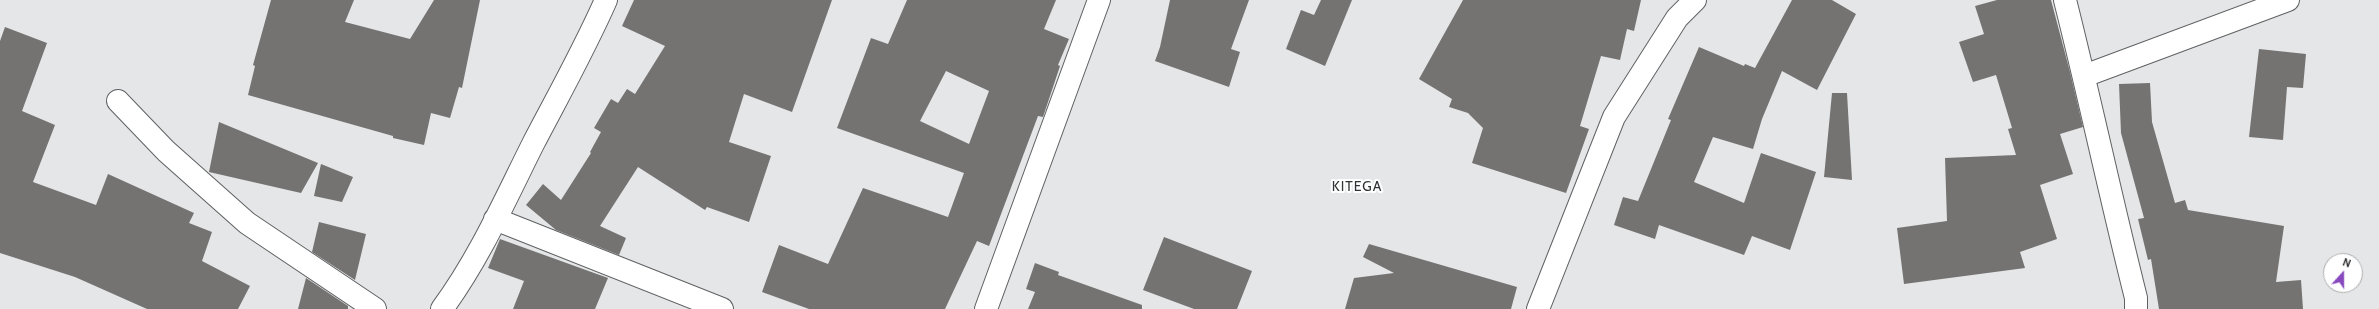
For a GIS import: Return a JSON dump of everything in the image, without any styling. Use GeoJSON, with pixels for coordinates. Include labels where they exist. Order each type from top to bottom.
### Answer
{"type":"FeatureCollection","features":[{"type":"Feature","properties":{"kind":"street"},"geometry":{"type":"LineString","coordinates":[[442,309],[461,284],[496,219],[562,88],[579,60],[606,0]]}},
{"type":"Feature","properties":{"kind":"street"},"geometry":{"type":"LineString","coordinates":[[986,309],[1099,0]]}},
{"type":"Feature","properties":{"kind":"street"},"geometry":{"type":"LineString","coordinates":[[1538,309],[1614,117],[1677,18],[1695,0]]}},
{"type":"Feature","properties":{"kind":"street"},"geometry":{"type":"LineString","coordinates":[[2065,0],[2136,298],[2136,309]]}},
{"type":"Feature","properties":{"kind":"street"},"geometry":{"type":"LineString","coordinates":[[2084,76],[2288,0]]}},
{"type":"Feature","properties":{"kind":"street"},"geometry":{"type":"LineString","coordinates":[[118,101],[166,151],[247,223],[376,309]]}},
{"type":"Feature","properties":{"kind":"street"},"geometry":{"type":"LineString","coordinates":[[496,219],[722,309]]}},
{"type":"Feature","properties":{"kind":"building"},"geometry":{"type":"Polygon","coordinates":[[[271,0],[354,0],[345,22],[410,39],[434,0],[480,0],[462,88],[459,87],[450,118],[431,113],[424,145],[393,138],[393,136],[248,95],[255,66],[253,65],[271,0]]]}},
{"type":"Feature","properties":{"kind":"building"},"geometry":{"type":"Polygon","coordinates":[[[634,0],[832,0],[792,112],[744,94],[729,142],[771,156],[749,222],[707,207],[705,210],[638,167],[600,226],[626,238],[619,255],[556,230],[526,205],[543,184],[561,200],[591,153],[590,152],[601,132],[594,128],[611,99],[618,103],[627,89],[635,94],[665,46],[622,26],[634,0]]]}},
{"type":"Feature","properties":{"kind":"building"},"geometry":{"type":"Polygon","coordinates":[[[907,0],[1056,0],[1044,29],[1069,39],[1058,65],[1060,66],[1043,117],[1038,116],[989,246],[977,241],[945,309],[809,309],[762,292],[779,245],[828,264],[863,188],[948,217],[964,173],[837,128],[871,38],[888,44],[907,0]],[[946,71],[920,121],[969,144],[989,91],[946,71]]]}},
{"type":"Feature","properties":{"kind":"building"},"geometry":{"type":"Polygon","coordinates":[[[1170,0],[1249,0],[1231,49],[1240,52],[1229,87],[1155,61],[1160,47],[1170,0]]]}},
{"type":"Feature","properties":{"kind":"building"},"geometry":{"type":"Polygon","coordinates":[[[1321,0],[1352,0],[1325,66],[1286,49],[1301,10],[1314,15],[1321,0]]]}},
{"type":"Feature","properties":{"kind":"building"},"geometry":{"type":"Polygon","coordinates":[[[1463,0],[1641,0],[1634,31],[1627,29],[1620,60],[1601,56],[1580,126],[1589,129],[1566,193],[1472,163],[1483,128],[1468,113],[1449,107],[1452,99],[1419,79],[1463,0]]]}},
{"type":"Feature","properties":{"kind":"building"},"geometry":{"type":"Polygon","coordinates":[[[1792,0],[1832,0],[1856,14],[1817,90],[1782,71],[1762,119],[1753,149],[1713,137],[1694,182],[1744,203],[1761,153],[1816,172],[1790,250],[1752,236],[1744,255],[1659,225],[1655,239],[1614,225],[1623,197],[1638,201],[1671,120],[1668,119],[1699,47],[1744,66],[1745,64],[1755,68],[1792,0]]]}},
{"type":"Feature","properties":{"kind":"building"},"geometry":{"type":"Polygon","coordinates":[[[1997,0],[2051,0],[2070,72],[2083,127],[2060,134],[2073,174],[2040,185],[2057,239],[2020,252],[2025,268],[1904,284],[1897,228],[1947,221],[1945,158],[2016,155],[2008,129],[2012,128],[1996,75],[1973,82],[1959,42],[1984,34],[1975,6],[1997,0]]]}},
{"type":"Feature","properties":{"kind":"building"},"geometry":{"type":"Polygon","coordinates":[[[5,27],[47,43],[22,111],[55,125],[33,182],[96,205],[108,174],[194,213],[189,223],[212,232],[202,261],[250,286],[238,309],[147,309],[75,277],[0,253],[0,41],[5,27]]]}},
{"type":"Feature","properties":{"kind":"building"},"geometry":{"type":"Polygon","coordinates":[[[2259,49],[2306,54],[2303,88],[2287,87],[2283,140],[2249,137],[2259,49]]]}},
{"type":"Feature","properties":{"kind":"building"},"geometry":{"type":"Polygon","coordinates":[[[2150,83],[2152,122],[2175,203],[2185,200],[2188,210],[2284,226],[2276,282],[2301,280],[2303,309],[2159,309],[2151,259],[2148,260],[2138,219],[2144,218],[2121,133],[2119,84],[2150,83]]]}},
{"type":"Feature","properties":{"kind":"building"},"geometry":{"type":"Polygon","coordinates":[[[1832,93],[1847,93],[1852,180],[1824,177],[1832,93]]]}},
{"type":"Feature","properties":{"kind":"building"},"geometry":{"type":"Polygon","coordinates":[[[219,122],[318,163],[301,193],[209,172],[219,122]]]}},
{"type":"Feature","properties":{"kind":"building"},"geometry":{"type":"Polygon","coordinates":[[[321,164],[353,177],[342,202],[314,196],[321,164]]]}},
{"type":"Feature","properties":{"kind":"building"},"geometry":{"type":"Polygon","coordinates":[[[319,222],[366,234],[355,280],[312,252],[319,222]]]}},
{"type":"Feature","properties":{"kind":"building"},"geometry":{"type":"Polygon","coordinates":[[[1164,237],[1252,271],[1237,309],[1194,309],[1143,290],[1164,237]]]}},
{"type":"Feature","properties":{"kind":"building"},"geometry":{"type":"Polygon","coordinates":[[[500,239],[608,278],[595,309],[513,309],[524,281],[488,268],[500,239]]]}},
{"type":"Feature","properties":{"kind":"building"},"geometry":{"type":"Polygon","coordinates":[[[1369,244],[1517,287],[1511,309],[1345,309],[1354,278],[1394,273],[1363,257],[1369,244]]]}},
{"type":"Feature","properties":{"kind":"building"},"geometry":{"type":"Polygon","coordinates":[[[1035,263],[1059,272],[1058,275],[1142,305],[1142,309],[1028,309],[1035,292],[1026,289],[1035,263]]]}},
{"type":"Feature","properties":{"kind":"building"},"geometry":{"type":"Polygon","coordinates":[[[306,278],[348,306],[348,309],[298,309],[306,278]]]}},
{"type":"Feature","properties":{"kind":"district","name":"KITEGA"},"geometry":{"type":"Point","coordinates":[1357,187]}}]}
